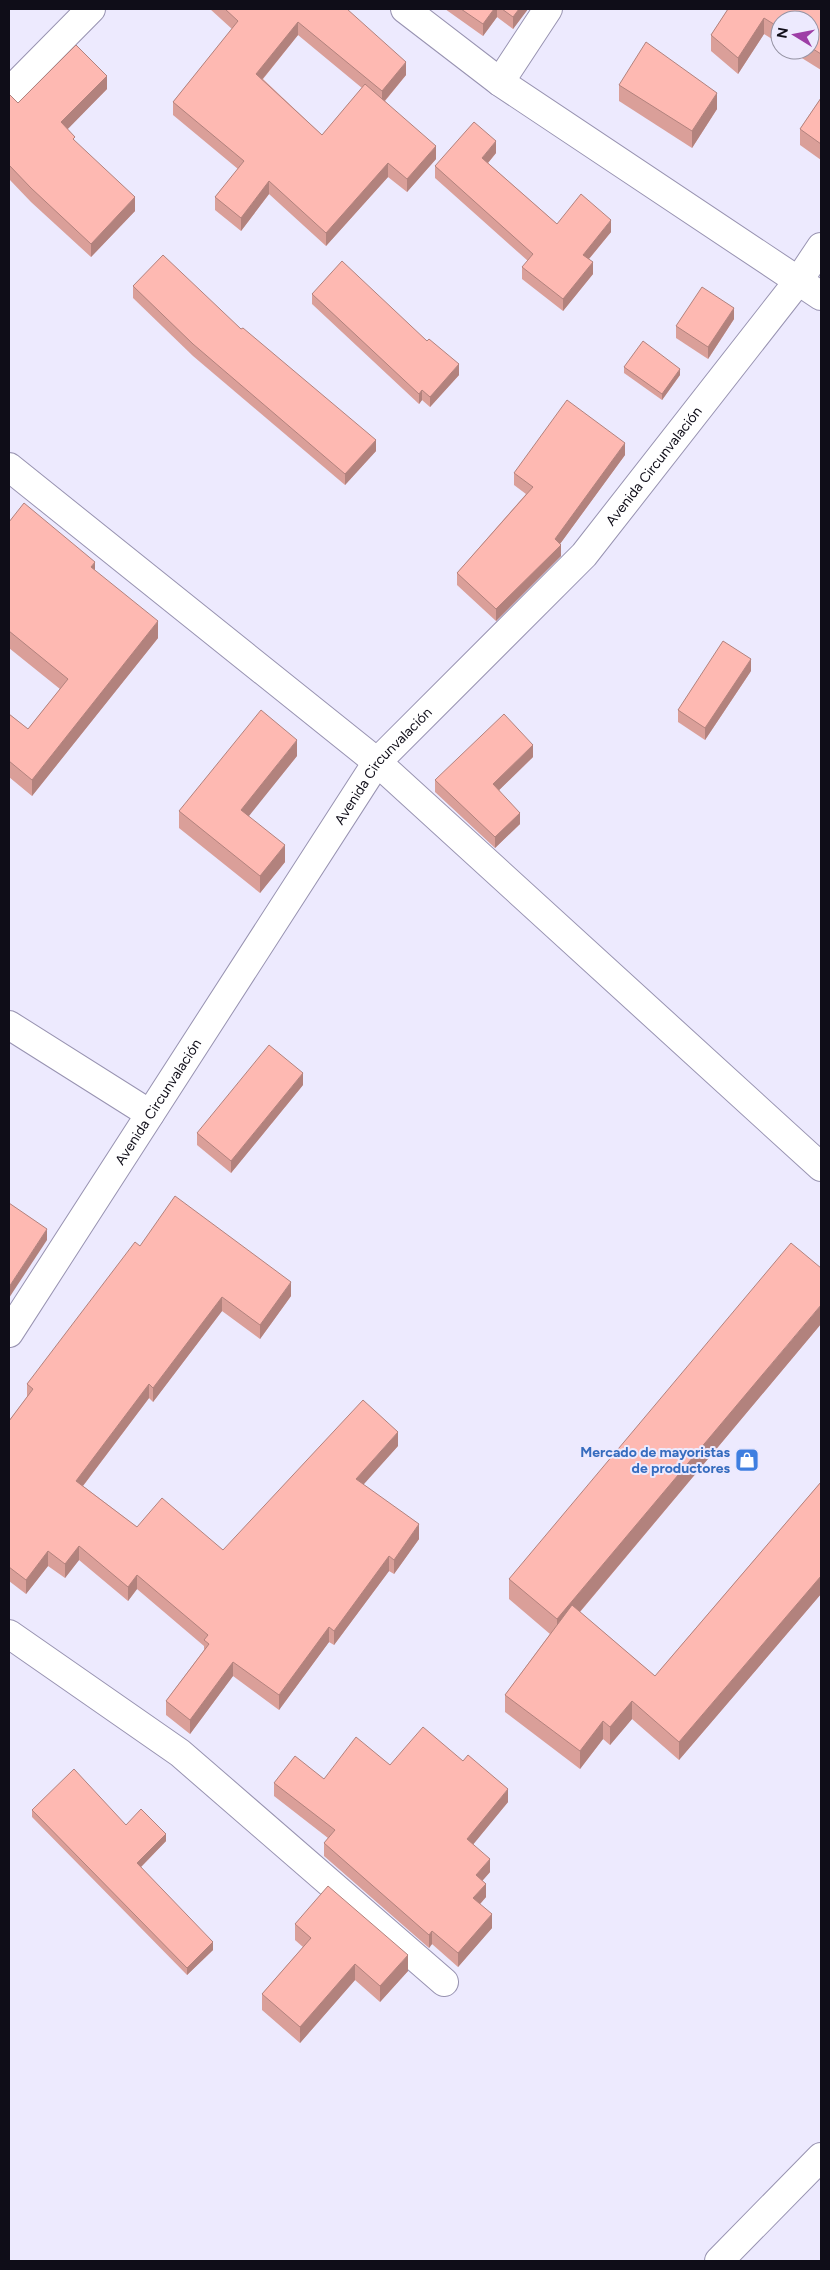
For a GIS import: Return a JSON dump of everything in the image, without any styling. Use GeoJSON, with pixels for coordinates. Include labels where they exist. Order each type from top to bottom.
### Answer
{"type":"FeatureCollection","features":[{"type":"Feature","properties":{"kind":"street"},"geometry":{"type":"LineString","coordinates":[[11,85],[91,9]]}},
{"type":"Feature","properties":{"kind":"street"},"geometry":{"type":"LineString","coordinates":[[405,9],[500,82],[821,296]]}},
{"type":"Feature","properties":{"kind":"street"},"geometry":{"type":"LineString","coordinates":[[500,82],[548,9]]}},
{"type":"Feature","properties":{"kind":"street","name":"Avenida Circunvalación"},"geometry":{"type":"LineString","coordinates":[[9,1332],[377,762],[584,555],[799,280],[821,247]]}},
{"type":"Feature","properties":{"kind":"street"},"geometry":{"type":"LineString","coordinates":[[9,467],[377,762],[821,1167]]}},
{"type":"Feature","properties":{"kind":"street"},"geometry":{"type":"LineString","coordinates":[[9,1025],[150,1114]]}},
{"type":"Feature","properties":{"kind":"street"},"geometry":{"type":"LineString","coordinates":[[9,1634],[180,1753],[444,1982]]}},
{"type":"Feature","properties":{"kind":"street"},"geometry":{"type":"LineString","coordinates":[[719,2261],[821,2156]]}},
{"type":"Feature","properties":{"kind":"building"},"geometry":{"type":"Polygon","coordinates":[[[225,9],[347,9],[406,62],[382,91],[298,22],[256,74],[322,135],[365,84],[436,146],[407,179],[388,163],[326,233],[269,181],[241,218],[215,197],[244,161],[173,102],[238,21],[225,9]]]}},
{"type":"Feature","properties":{"kind":"building"},"geometry":{"type":"Polygon","coordinates":[[[461,9],[494,9],[483,24],[461,9]]]}},
{"type":"Feature","properties":{"kind":"building"},"geometry":{"type":"Polygon","coordinates":[[[502,9],[519,9],[513,17],[502,9]]]}},
{"type":"Feature","properties":{"kind":"building"},"geometry":{"type":"Polygon","coordinates":[[[728,9],[821,9],[821,54],[820,10],[770,10],[770,22],[764,18],[738,58],[711,35],[728,9]]]}},
{"type":"Feature","properties":{"kind":"building"},"geometry":{"type":"Polygon","coordinates":[[[646,42],[717,93],[692,131],[619,85],[646,42]]]}},
{"type":"Feature","properties":{"kind":"building"},"geometry":{"type":"Polygon","coordinates":[[[76,45],[107,76],[61,122],[75,137],[73,139],[135,197],[91,244],[9,165],[9,94],[18,103],[76,45]]]}},
{"type":"Feature","properties":{"kind":"building"},"geometry":{"type":"Polygon","coordinates":[[[821,98],[821,144],[800,129],[821,98]]]}},
{"type":"Feature","properties":{"kind":"building"},"geometry":{"type":"Polygon","coordinates":[[[474,122],[496,141],[482,158],[557,224],[581,194],[611,220],[583,255],[593,262],[563,299],[522,267],[533,254],[435,166],[474,122]]]}},
{"type":"Feature","properties":{"kind":"building"},"geometry":{"type":"Polygon","coordinates":[[[163,255],[241,329],[243,328],[376,440],[345,474],[193,344],[133,286],[163,255]]]}},
{"type":"Feature","properties":{"kind":"building"},"geometry":{"type":"Polygon","coordinates":[[[342,261],[427,341],[429,339],[459,364],[430,397],[422,390],[419,394],[312,294],[342,261]]]}},
{"type":"Feature","properties":{"kind":"building"},"geometry":{"type":"Polygon","coordinates":[[[702,287],[734,308],[708,347],[676,326],[702,287]]]}},
{"type":"Feature","properties":{"kind":"building"},"geometry":{"type":"Polygon","coordinates":[[[643,341],[680,369],[662,394],[624,367],[643,341]]]}},
{"type":"Feature","properties":{"kind":"building"},"geometry":{"type":"Polygon","coordinates":[[[567,400],[625,443],[555,539],[561,545],[496,609],[457,573],[533,487],[514,473],[567,400]]]}},
{"type":"Feature","properties":{"kind":"building"},"geometry":{"type":"Polygon","coordinates":[[[24,503],[95,562],[91,567],[158,621],[32,780],[9,761],[9,714],[28,729],[68,679],[9,631],[9,522],[24,503]]]}},
{"type":"Feature","properties":{"kind":"building"},"geometry":{"type":"Polygon","coordinates":[[[723,641],[751,659],[705,728],[678,710],[723,641]]]}},
{"type":"Feature","properties":{"kind":"building"},"geometry":{"type":"Polygon","coordinates":[[[261,710],[297,740],[241,810],[285,845],[260,876],[179,811],[261,710]]]}},
{"type":"Feature","properties":{"kind":"building"},"geometry":{"type":"Polygon","coordinates":[[[504,714],[533,745],[493,784],[520,813],[495,837],[435,780],[504,714]]]}},
{"type":"Feature","properties":{"kind":"building"},"geometry":{"type":"Polygon","coordinates":[[[269,1045],[303,1073],[231,1161],[197,1133],[269,1045]]]}},
{"type":"Feature","properties":{"kind":"building"},"geometry":{"type":"Polygon","coordinates":[[[175,1196],[291,1282],[260,1325],[222,1297],[153,1388],[149,1384],[76,1481],[137,1527],[162,1498],[223,1550],[363,1400],[398,1432],[356,1479],[419,1524],[394,1560],[389,1556],[334,1631],[329,1627],[279,1695],[233,1662],[190,1720],[166,1701],[209,1644],[204,1640],[208,1635],[137,1575],[128,1587],[79,1546],[65,1564],[48,1551],[26,1580],[9,1567],[9,1421],[33,1389],[27,1384],[135,1242],[140,1246],[175,1196]]]}},
{"type":"Feature","properties":{"kind":"building"},"geometry":{"type":"Polygon","coordinates":[[[9,1203],[47,1229],[9,1287],[9,1203]]]}},
{"type":"Feature","properties":{"kind":"building"},"geometry":{"type":"Polygon","coordinates":[[[791,1243],[821,1268],[821,1305],[557,1619],[509,1579],[791,1243]]]}},
{"type":"Feature","properties":{"kind":"building"},"geometry":{"type":"Polygon","coordinates":[[[821,1482],[821,1576],[679,1742],[632,1701],[610,1727],[603,1721],[580,1751],[505,1695],[572,1605],[655,1676],[821,1482]]]}},
{"type":"Feature","properties":{"kind":"building"},"geometry":{"type":"Polygon","coordinates":[[[423,1727],[463,1761],[468,1755],[508,1789],[467,1839],[490,1859],[476,1875],[486,1884],[473,1898],[492,1914],[458,1953],[432,1931],[429,1935],[324,1843],[335,1830],[274,1783],[295,1756],[324,1779],[356,1737],[390,1765],[423,1727]]]}},
{"type":"Feature","properties":{"kind":"building"},"geometry":{"type":"Polygon","coordinates":[[[74,1769],[126,1825],[141,1809],[166,1834],[137,1863],[213,1942],[187,1968],[32,1810],[74,1769]]]}},
{"type":"Feature","properties":{"kind":"building"},"geometry":{"type":"Polygon","coordinates":[[[328,1886],[408,1955],[380,1986],[355,1964],[300,2027],[262,1994],[311,1938],[295,1924],[328,1886]]]}},
{"type":"Feature","properties":{"kind":"place","name":"Mercado de mayoristas de productores"},"geometry":{"type":"Point","coordinates":[747,1460]}}]}
